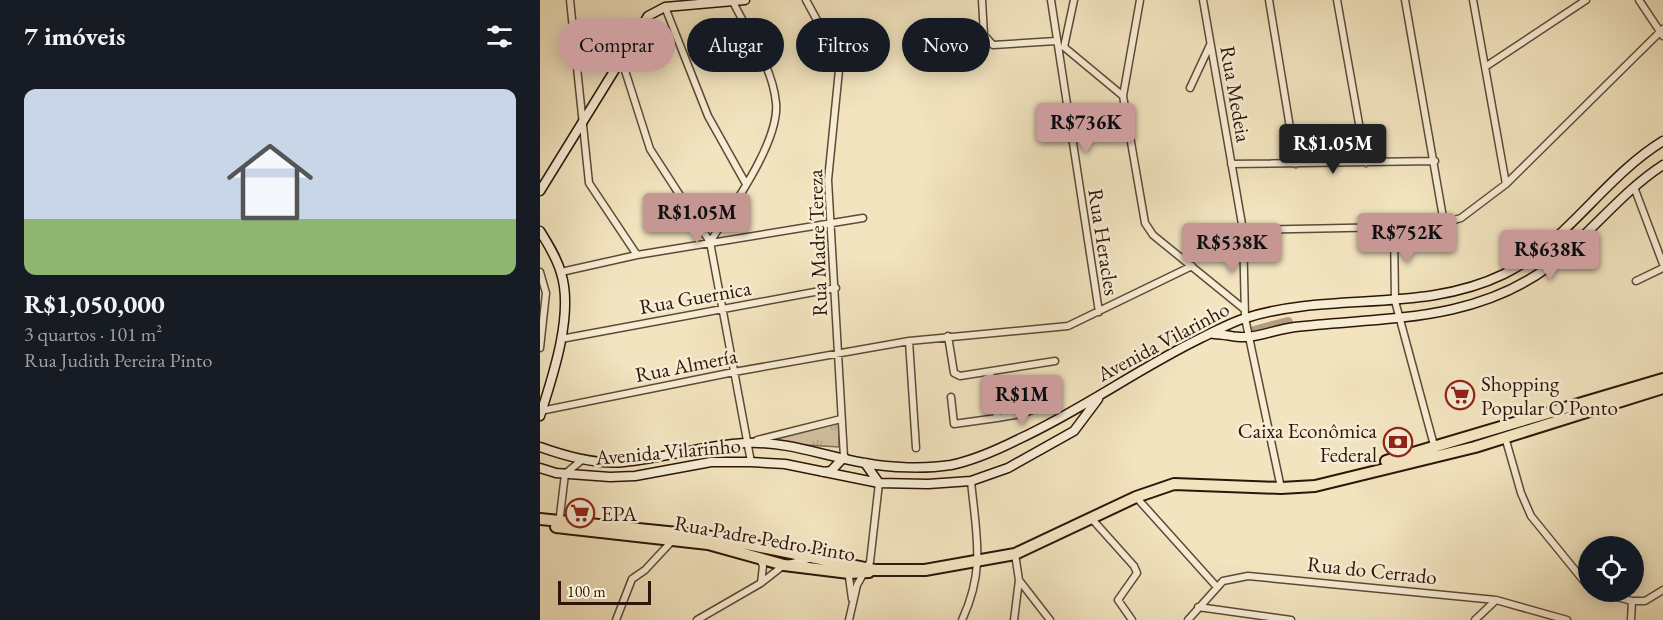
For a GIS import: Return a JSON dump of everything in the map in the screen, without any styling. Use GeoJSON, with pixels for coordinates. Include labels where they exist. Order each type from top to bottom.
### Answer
{"type":"FeatureCollection","features":[{"type":"Feature","properties":{"kind":"highway","name":"Rua Padre Pedro Pinto"},"geometry":{"type":"LineString","coordinates":[[1436,452],[1663,380]]}},
{"type":"Feature","properties":{"kind":"highway","name":"Rua Padre Pedro Pinto"},"geometry":{"type":"LineString","coordinates":[[540,519],[559,524],[672,541],[708,544],[784,565],[868,570],[925,570],[1015,554],[1136,497],[1174,484],[1277,486],[1314,480],[1506,437],[1663,388]]}},
{"type":"Feature","properties":{"kind":"highway","name":"Rua Padre Pedro Pinto"},"geometry":{"type":"LineString","coordinates":[[540,527],[559,524],[707,536],[818,558],[848,569]]}},
{"type":"Feature","properties":{"kind":"main road"},"geometry":{"type":"LineString","coordinates":[[647,18],[667,4],[745,0]]}},
{"type":"Feature","properties":{"kind":"main road"},"geometry":{"type":"LineString","coordinates":[[540,191],[612,72]]}},
{"type":"Feature","properties":{"kind":"main road","name":"Avenida Vilarinho"},"geometry":{"type":"LineString","coordinates":[[540,447],[583,459],[622,462],[710,446],[747,443],[773,443],[865,463],[948,465],[982,457],[1041,429],[1176,350],[1245,314],[1312,304],[1395,301],[1449,294],[1507,272],[1556,236],[1624,168],[1663,141]]}},
{"type":"Feature","properties":{"kind":"main road","name":"Avenida Vilarinho"},"geometry":{"type":"LineString","coordinates":[[1244,337],[1293,327],[1399,320],[1448,311],[1484,301],[1520,286],[1571,247],[1634,187],[1663,165]]}},
{"type":"Feature","properties":{"kind":"main road"},"geometry":{"type":"LineString","coordinates":[[540,231],[561,272],[565,291],[561,339],[541,412]]}},
{"type":"Feature","properties":{"kind":"main road"},"geometry":{"type":"LineString","coordinates":[[1211,333],[1244,337]]}},
{"type":"Feature","properties":{"kind":"main road","name":"Avenida Vilarinho"},"geometry":{"type":"LineString","coordinates":[[540,468],[590,477],[635,476],[711,462],[751,462],[785,464],[879,483],[928,484],[971,481],[1008,468],[1074,431],[1103,393]]}},
{"type":"Feature","properties":{"kind":"main road"},"geometry":{"type":"LineString","coordinates":[[811,471],[831,472],[844,457]]}},
{"type":"Feature","properties":{"kind":"main road"},"geometry":{"type":"LineString","coordinates":[[865,463],[879,483]]}},
{"type":"Feature","properties":{"kind":"street"},"geometry":{"type":"LineString","coordinates":[[570,0],[589,183],[637,255]]}},
{"type":"Feature","properties":{"kind":"street"},"geometry":{"type":"LineString","coordinates":[[676,0],[667,4],[708,116],[746,184]]}},
{"type":"Feature","properties":{"kind":"street","name":"Rua Madre Tereza"},"geometry":{"type":"LineString","coordinates":[[806,0],[836,55],[839,70],[828,180],[844,457]]}},
{"type":"Feature","properties":{"kind":"street"},"geometry":{"type":"LineString","coordinates":[[982,0],[984,35],[993,45],[1056,41]]}},
{"type":"Feature","properties":{"kind":"street","name":"Rua Heracles"},"geometry":{"type":"LineString","coordinates":[[1051,0],[1099,312]]}},
{"type":"Feature","properties":{"kind":"street"},"geometry":{"type":"LineString","coordinates":[[1064,47],[1074,0]]}},
{"type":"Feature","properties":{"kind":"street"},"geometry":{"type":"LineString","coordinates":[[1140,0],[1123,96],[1145,223],[1153,235],[1192,266],[1245,314]]}},
{"type":"Feature","properties":{"kind":"street","name":"Rua Medeia"},"geometry":{"type":"LineString","coordinates":[[1203,0],[1243,230],[1244,337],[1277,486]]}},
{"type":"Feature","properties":{"kind":"street"},"geometry":{"type":"LineString","coordinates":[[1269,0],[1296,164]]}},
{"type":"Feature","properties":{"kind":"street"},"geometry":{"type":"LineString","coordinates":[[1405,0],[1435,161],[1444,223]]}},
{"type":"Feature","properties":{"kind":"street"},"geometry":{"type":"LineString","coordinates":[[1485,67],[1586,0]]}},
{"type":"Feature","properties":{"kind":"street"},"geometry":{"type":"LineString","coordinates":[[1243,230],[1394,227],[1444,223],[1471,211],[1506,184],[1662,32],[1639,0]]}},
{"type":"Feature","properties":{"kind":"street"},"geometry":{"type":"LineString","coordinates":[[1340,1],[1366,163]]}},
{"type":"Feature","properties":{"kind":"street"},"geometry":{"type":"LineString","coordinates":[[1474,1],[1506,184]]}},
{"type":"Feature","properties":{"kind":"street"},"geometry":{"type":"LineString","coordinates":[[710,242],[746,184],[770,138],[776,121],[777,103],[772,81],[733,2]]}},
{"type":"Feature","properties":{"kind":"street"},"geometry":{"type":"LineString","coordinates":[[1190,88],[1211,44]]}},
{"type":"Feature","properties":{"kind":"street"},"geometry":{"type":"LineString","coordinates":[[1057,50],[1064,47]]}},
{"type":"Feature","properties":{"kind":"street"},"geometry":{"type":"LineString","coordinates":[[1064,47],[1123,96]]}},
{"type":"Feature","properties":{"kind":"street"},"geometry":{"type":"LineString","coordinates":[[625,72],[650,149],[710,242],[751,462]]}},
{"type":"Feature","properties":{"kind":"street"},"geometry":{"type":"LineString","coordinates":[[1232,165],[1435,161]]}},
{"type":"Feature","properties":{"kind":"street"},"geometry":{"type":"LineString","coordinates":[[1634,187],[1663,266],[1636,281]]}},
{"type":"Feature","properties":{"kind":"street"},"geometry":{"type":"LineString","coordinates":[[561,272],[637,255],[831,221],[863,218]]}},
{"type":"Feature","properties":{"kind":"street"},"geometry":{"type":"LineString","coordinates":[[1394,227],[1395,301],[1436,452]]}},
{"type":"Feature","properties":{"kind":"street","name":"Rua Almería"},"geometry":{"type":"LineString","coordinates":[[541,412],[734,372],[909,341],[1068,326],[1192,266]]}},
{"type":"Feature","properties":{"kind":"street"},"geometry":{"type":"LineString","coordinates":[[540,272],[546,293],[540,348]]}},
{"type":"Feature","properties":{"kind":"street","name":"Rua Guernica"},"geometry":{"type":"LineString","coordinates":[[561,339],[836,288]]}},
{"type":"Feature","properties":{"kind":"street"},"geometry":{"type":"LineString","coordinates":[[948,336],[954,373],[960,376],[1055,361]]}},
{"type":"Feature","properties":{"kind":"street"},"geometry":{"type":"LineString","coordinates":[[909,341],[916,448]]}},
{"type":"Feature","properties":{"kind":"street"},"geometry":{"type":"LineString","coordinates":[[990,373],[997,418]]}},
{"type":"Feature","properties":{"kind":"street"},"geometry":{"type":"LineString","coordinates":[[951,397],[954,424],[1021,414],[1041,407]]}},
{"type":"Feature","properties":{"kind":"street"},"geometry":{"type":"LineString","coordinates":[[747,443],[841,419]]}},
{"type":"Feature","properties":{"kind":"street"},"geometry":{"type":"LineString","coordinates":[[1506,437],[1521,493],[1531,516],[1578,574]]}},
{"type":"Feature","properties":{"kind":"street"},"geometry":{"type":"LineString","coordinates":[[559,524],[566,474],[583,459]]}},
{"type":"Feature","properties":{"kind":"street"},"geometry":{"type":"LineString","coordinates":[[962,620],[976,587],[978,561],[971,481]]}},
{"type":"Feature","properties":{"kind":"street"},"geometry":{"type":"LineString","coordinates":[[852,602],[868,570],[879,483]]}},
{"type":"Feature","properties":{"kind":"street"},"geometry":{"type":"LineString","coordinates":[[1136,497],[1216,586],[1188,620]]}},
{"type":"Feature","properties":{"kind":"street"},"geometry":{"type":"LineString","coordinates":[[1091,519],[1134,566],[1137,573],[1134,581],[1118,600],[1120,607],[1132,620]]}},
{"type":"Feature","properties":{"kind":"street"},"geometry":{"type":"LineString","coordinates":[[616,620],[632,579],[645,570],[672,541]]}},
{"type":"Feature","properties":{"kind":"street"},"geometry":{"type":"LineString","coordinates":[[1014,620],[1019,580],[1015,554]]}},
{"type":"Feature","properties":{"kind":"street"},"geometry":{"type":"LineString","coordinates":[[760,558],[763,566],[761,583]]}},
{"type":"Feature","properties":{"kind":"street"},"geometry":{"type":"LineString","coordinates":[[697,620],[761,583],[784,565],[818,558]]}},
{"type":"Feature","properties":{"kind":"street"},"geometry":{"type":"LineString","coordinates":[[848,569],[852,602],[849,620]]}},
{"type":"Feature","properties":{"kind":"street","name":"Rua do Cerrado"},"geometry":{"type":"LineString","coordinates":[[1216,586],[1230,578],[1280,577],[1496,600],[1567,620]]}},
{"type":"Feature","properties":{"kind":"street"},"geometry":{"type":"LineString","coordinates":[[1019,580],[1050,620]]}},
{"type":"Feature","properties":{"kind":"street"},"geometry":{"type":"LineString","coordinates":[[1644,600],[1663,590]]}},
{"type":"Feature","properties":{"kind":"street"},"geometry":{"type":"LineString","coordinates":[[1475,620],[1496,600]]}},
{"type":"Feature","properties":{"kind":"street"},"geometry":{"type":"LineString","coordinates":[[1630,620],[1632,602]]}},
{"type":"Feature","properties":{"kind":"street"},"geometry":{"type":"LineString","coordinates":[[1198,607],[1291,620]]}},
{"type":"Feature","properties":{"kind":"green space"},"geometry":{"type":"Polygon","coordinates":[[[839,421],[839,447],[756,442],[839,421]]]}},
{"type":"Feature","properties":{"kind":"waterway"},"geometry":{"type":"LineString","coordinates":[[1254,331],[1288,322]]}},
{"type":"Feature","properties":{"kind":"place","name":"Shopping Popular O Ponto"},"geometry":{"type":"Point","coordinates":[1460,395]}},
{"type":"Feature","properties":{"kind":"place","name":"Caixa Econômica Federal"},"geometry":{"type":"Point","coordinates":[1398,442]}},
{"type":"Feature","properties":{"kind":"place","name":"EPA"},"geometry":{"type":"Point","coordinates":[580,513]}}]}
